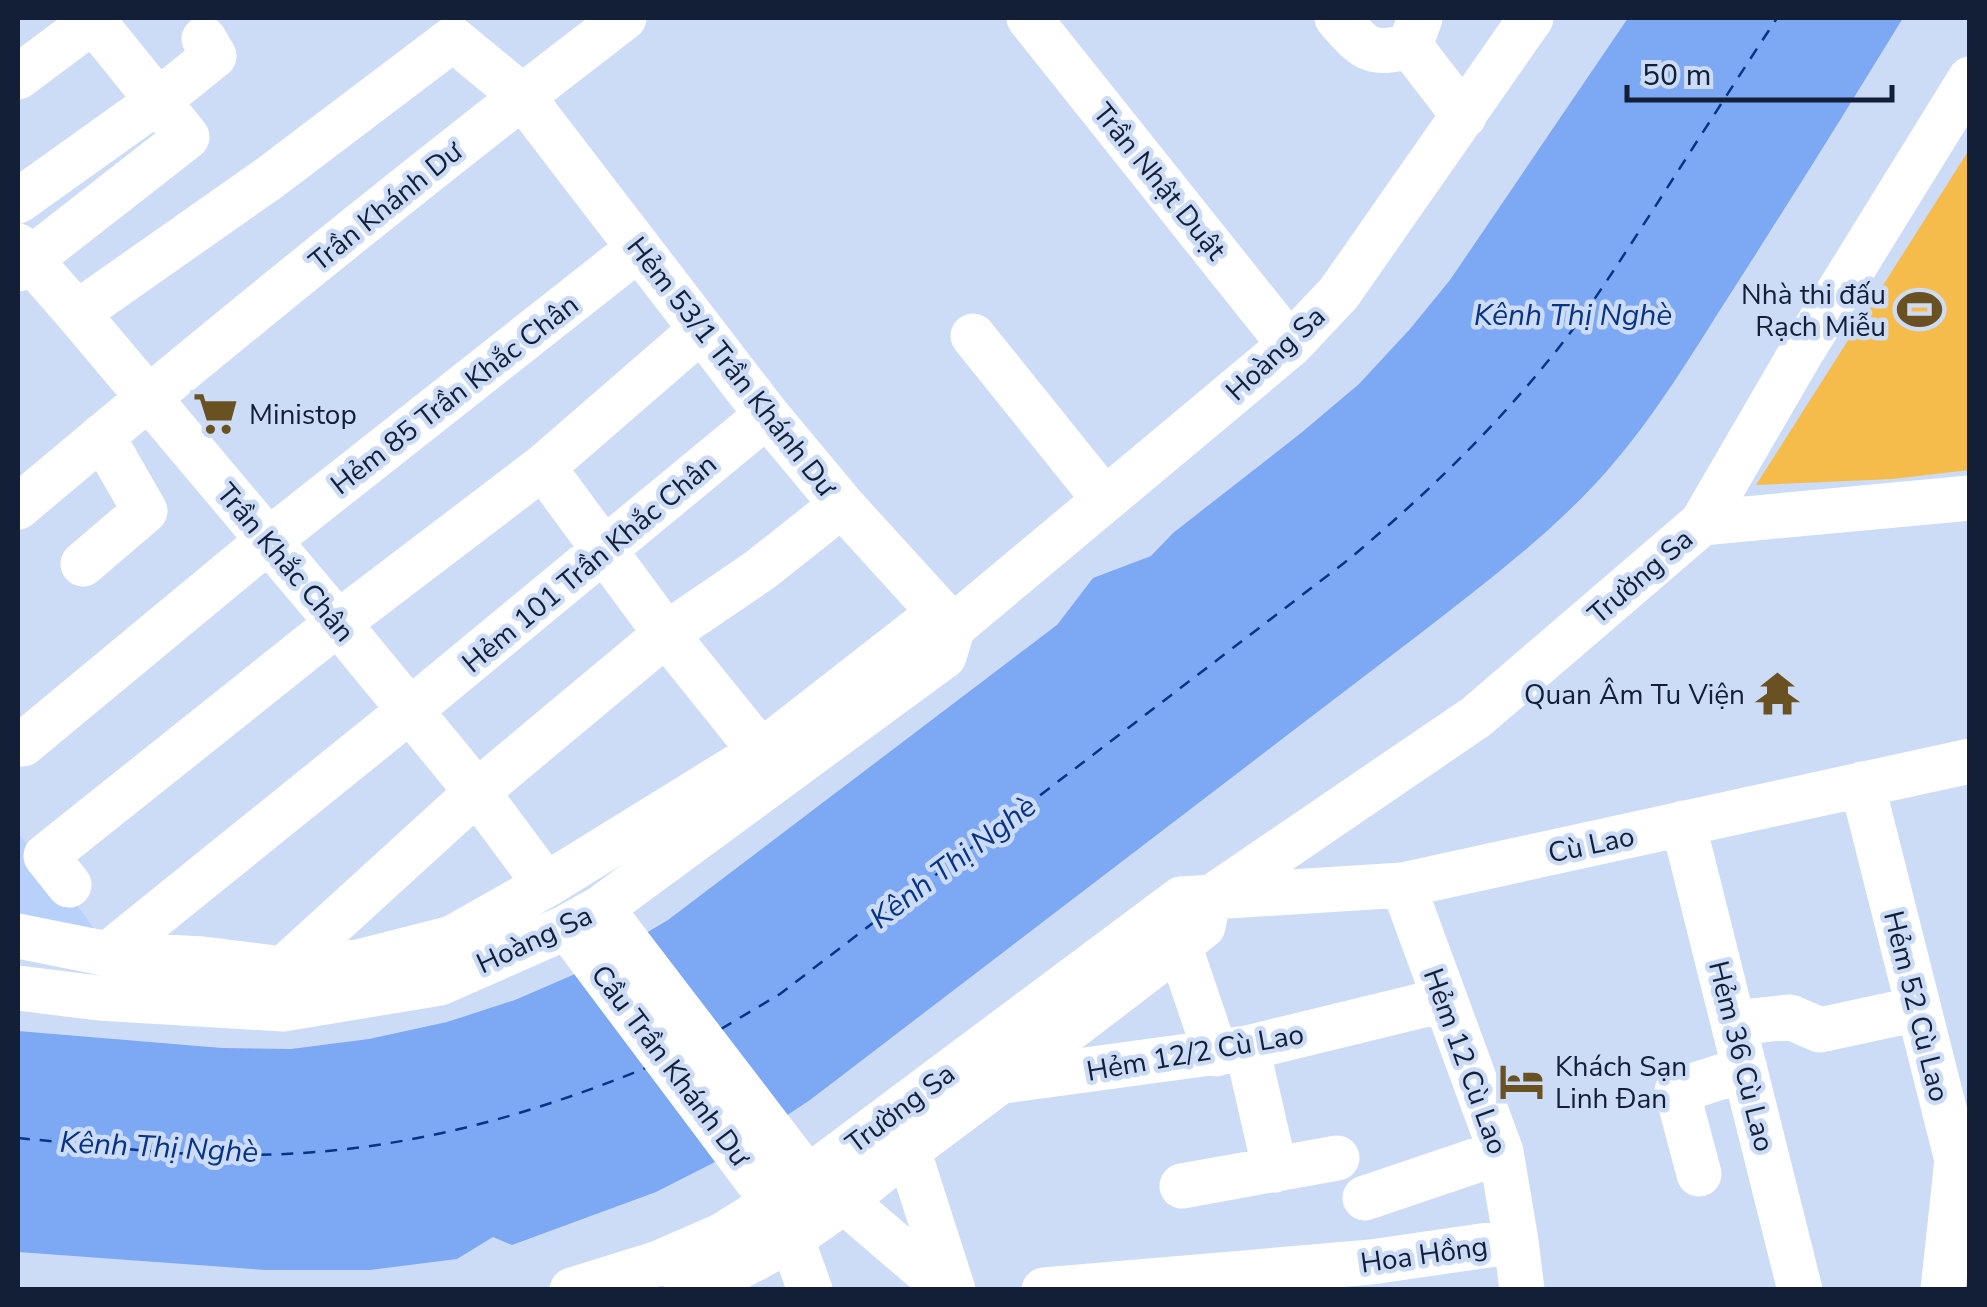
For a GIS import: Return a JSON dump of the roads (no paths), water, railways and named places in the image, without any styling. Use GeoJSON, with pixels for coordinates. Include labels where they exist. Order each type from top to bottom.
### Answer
{"type":"FeatureCollection","features":[{"type":"Feature","properties":{"kind":"street","name":"Trần Khánh Dư"},"geometry":{"type":"LineString","coordinates":[[20,499],[624,18]]}},
{"type":"Feature","properties":{"kind":"street","name":"Trần Nhật Duật"},"geometry":{"type":"LineString","coordinates":[[1030,18],[1290,344]]}},
{"type":"Feature","properties":{"kind":"street"},"geometry":{"type":"LineString","coordinates":[[1337,18],[1375,51],[1389,51],[1415,32],[1464,116]]}},
{"type":"Feature","properties":{"kind":"street","name":"Hoàng Sa"},"geometry":{"type":"LineString","coordinates":[[18,988],[99,998],[283,1009],[440,983],[584,917],[944,656],[953,627],[1290,344],[1339,293],[1530,18]]}},
{"type":"Feature","properties":{"kind":"street"},"geometry":{"type":"LineString","coordinates":[[18,77],[92,19],[186,136],[21,258]]}},
{"type":"Feature","properties":{"kind":"street"},"geometry":{"type":"LineString","coordinates":[[18,201],[214,56],[204,39]]}},
{"type":"Feature","properties":{"kind":"street","name":"Hẻm 53/1 Trần Khánh Dư"},"geometry":{"type":"LineString","coordinates":[[77,314],[268,179],[452,39],[522,96],[767,415],[953,627]]}},
{"type":"Feature","properties":{"kind":"street","name":"Trường Sa"},"geometry":{"type":"LineString","coordinates":[[710,1286],[1180,899],[1210,898],[1476,718],[1702,523],[1802,351],[1970,79]]}},
{"type":"Feature","properties":{"kind":"street","name":"Hẻm 85 Trần Khắc Chân"},"geometry":{"type":"LineString","coordinates":[[23,744],[270,540],[639,248]]}},
{"type":"Feature","properties":{"kind":"street","name":"Trần Khắc Chân"},"geometry":{"type":"LineString","coordinates":[[21,258],[77,314],[270,540],[476,792],[546,885]]}},
{"type":"Feature","properties":{"kind":"street"},"geometry":{"type":"LineString","coordinates":[[69,885],[46,856],[338,622],[543,466],[702,330]]}},
{"type":"Feature","properties":{"kind":"street"},"geometry":{"type":"LineString","coordinates":[[973,336],[1106,500]]}},
{"type":"Feature","properties":{"kind":"street","name":"Hẻm 101 Trần Khắc Chân"},"geometry":{"type":"LineString","coordinates":[[108,954],[410,711],[767,415]]}},
{"type":"Feature","properties":{"kind":"street"},"geometry":{"type":"LineString","coordinates":[[83,564],[144,511],[102,436]]}},
{"type":"Feature","properties":{"kind":"street"},"geometry":{"type":"LineString","coordinates":[[543,466],[666,634],[762,752]]}},
{"type":"Feature","properties":{"kind":"street"},"geometry":{"type":"LineString","coordinates":[[1702,523],[1970,498]]}},
{"type":"Feature","properties":{"kind":"street"},"geometry":{"type":"LineString","coordinates":[[282,969],[476,792],[666,634],[760,570],[842,504]]}},
{"type":"Feature","properties":{"kind":"street","name":"Hoàng Sa"},"geometry":{"type":"LineString","coordinates":[[18,936],[108,954],[203,959],[282,969],[358,962],[452,938],[762,752],[920,628],[953,627]]}},
{"type":"Feature","properties":{"kind":"street","name":"Cù Lao"},"geometry":{"type":"LineString","coordinates":[[1210,898],[1402,885],[1970,761]]}},
{"type":"Feature","properties":{"kind":"street","name":"Hẻm 52 Cù Lao"},"geometry":{"type":"LineString","coordinates":[[1862,784],[1957,1160],[1943,1290]]}},
{"type":"Feature","properties":{"kind":"street","name":"Hẻm 36 Cù Lao"},"geometry":{"type":"LineString","coordinates":[[1683,824],[1800,1290]]}},
{"type":"Feature","properties":{"kind":"street","name":"Hẻm 12 Cù Lao"},"geometry":{"type":"LineString","coordinates":[[1402,885],[1501,1152],[1516,1242]]}},
{"type":"Feature","properties":{"kind":"street","name":"Trường Sa"},"geometry":{"type":"LineString","coordinates":[[572,1290],[659,1263],[804,1205],[908,1150],[1203,926],[1210,898]]}},
{"type":"Feature","properties":{"kind":"street","name":"Cầu Trần Khánh Dư"},"geometry":{"type":"LineString","coordinates":[[584,917],[804,1205]]}},
{"type":"Feature","properties":{"kind":"street"},"geometry":{"type":"LineString","coordinates":[[1179,945],[1232,1051],[1274,1170]]}},
{"type":"Feature","properties":{"kind":"street","name":"Hẻm 12/2 Cù Lao"},"geometry":{"type":"LineString","coordinates":[[1002,1081],[1232,1051],[1444,1000]]}},
{"type":"Feature","properties":{"kind":"street"},"geometry":{"type":"LineString","coordinates":[[1733,1023],[1790,1017],[1820,1030],[1918,1009]]}},
{"type":"Feature","properties":{"kind":"street"},"geometry":{"type":"LineString","coordinates":[[1699,1174],[1677,1091],[1745,1069]]}},
{"type":"Feature","properties":{"kind":"street"},"geometry":{"type":"LineString","coordinates":[[908,1150],[951,1290]]}},
{"type":"Feature","properties":{"kind":"street"},"geometry":{"type":"LineString","coordinates":[[1365,1198],[1501,1152]]}},
{"type":"Feature","properties":{"kind":"street"},"geometry":{"type":"LineString","coordinates":[[1182,1186],[1337,1158]]}},
{"type":"Feature","properties":{"kind":"street"},"geometry":{"type":"LineString","coordinates":[[804,1205],[810,1290]]}},
{"type":"Feature","properties":{"kind":"street"},"geometry":{"type":"LineString","coordinates":[[804,1205],[951,1290]]}},
{"type":"Feature","properties":{"kind":"street","name":"Hoa Hồng"},"geometry":{"type":"LineString","coordinates":[[1044,1290],[1371,1262],[1516,1242],[1522,1290]]}},
{"type":"Feature","properties":{"kind":"water","name":"Kênh Thị Nghè"},"geometry":{"type":"Polygon","coordinates":[[[1628,18],[1903,18],[1698,344],[1634,438],[1555,524],[1417,636],[810,1100],[719,1160],[656,1192],[512,1245],[493,1237],[457,1259],[370,1270],[266,1270],[18,1252],[18,1031],[222,1048],[291,1049],[369,1039],[447,1022],[515,1000],[582,971],[668,920],[1057,625],[1093,578],[1151,556],[1173,533],[1359,384],[1450,280],[1628,18]]]}},
{"type":"Feature","properties":{"kind":"place","name":"Nhà thi đấu Rạch Miễu"},"geometry":{"type":"Point","coordinates":[1919,310]}},
{"type":"Feature","properties":{"kind":"place","name":"Ministop"},"geometry":{"type":"Point","coordinates":[216,414]}},
{"type":"Feature","properties":{"kind":"place","name":"Quan Âm Tu Viện"},"geometry":{"type":"Point","coordinates":[1778,694]}},
{"type":"Feature","properties":{"kind":"place","name":"Khách Sạn Linh Đan"},"geometry":{"type":"Point","coordinates":[1522,1082]}}]}
